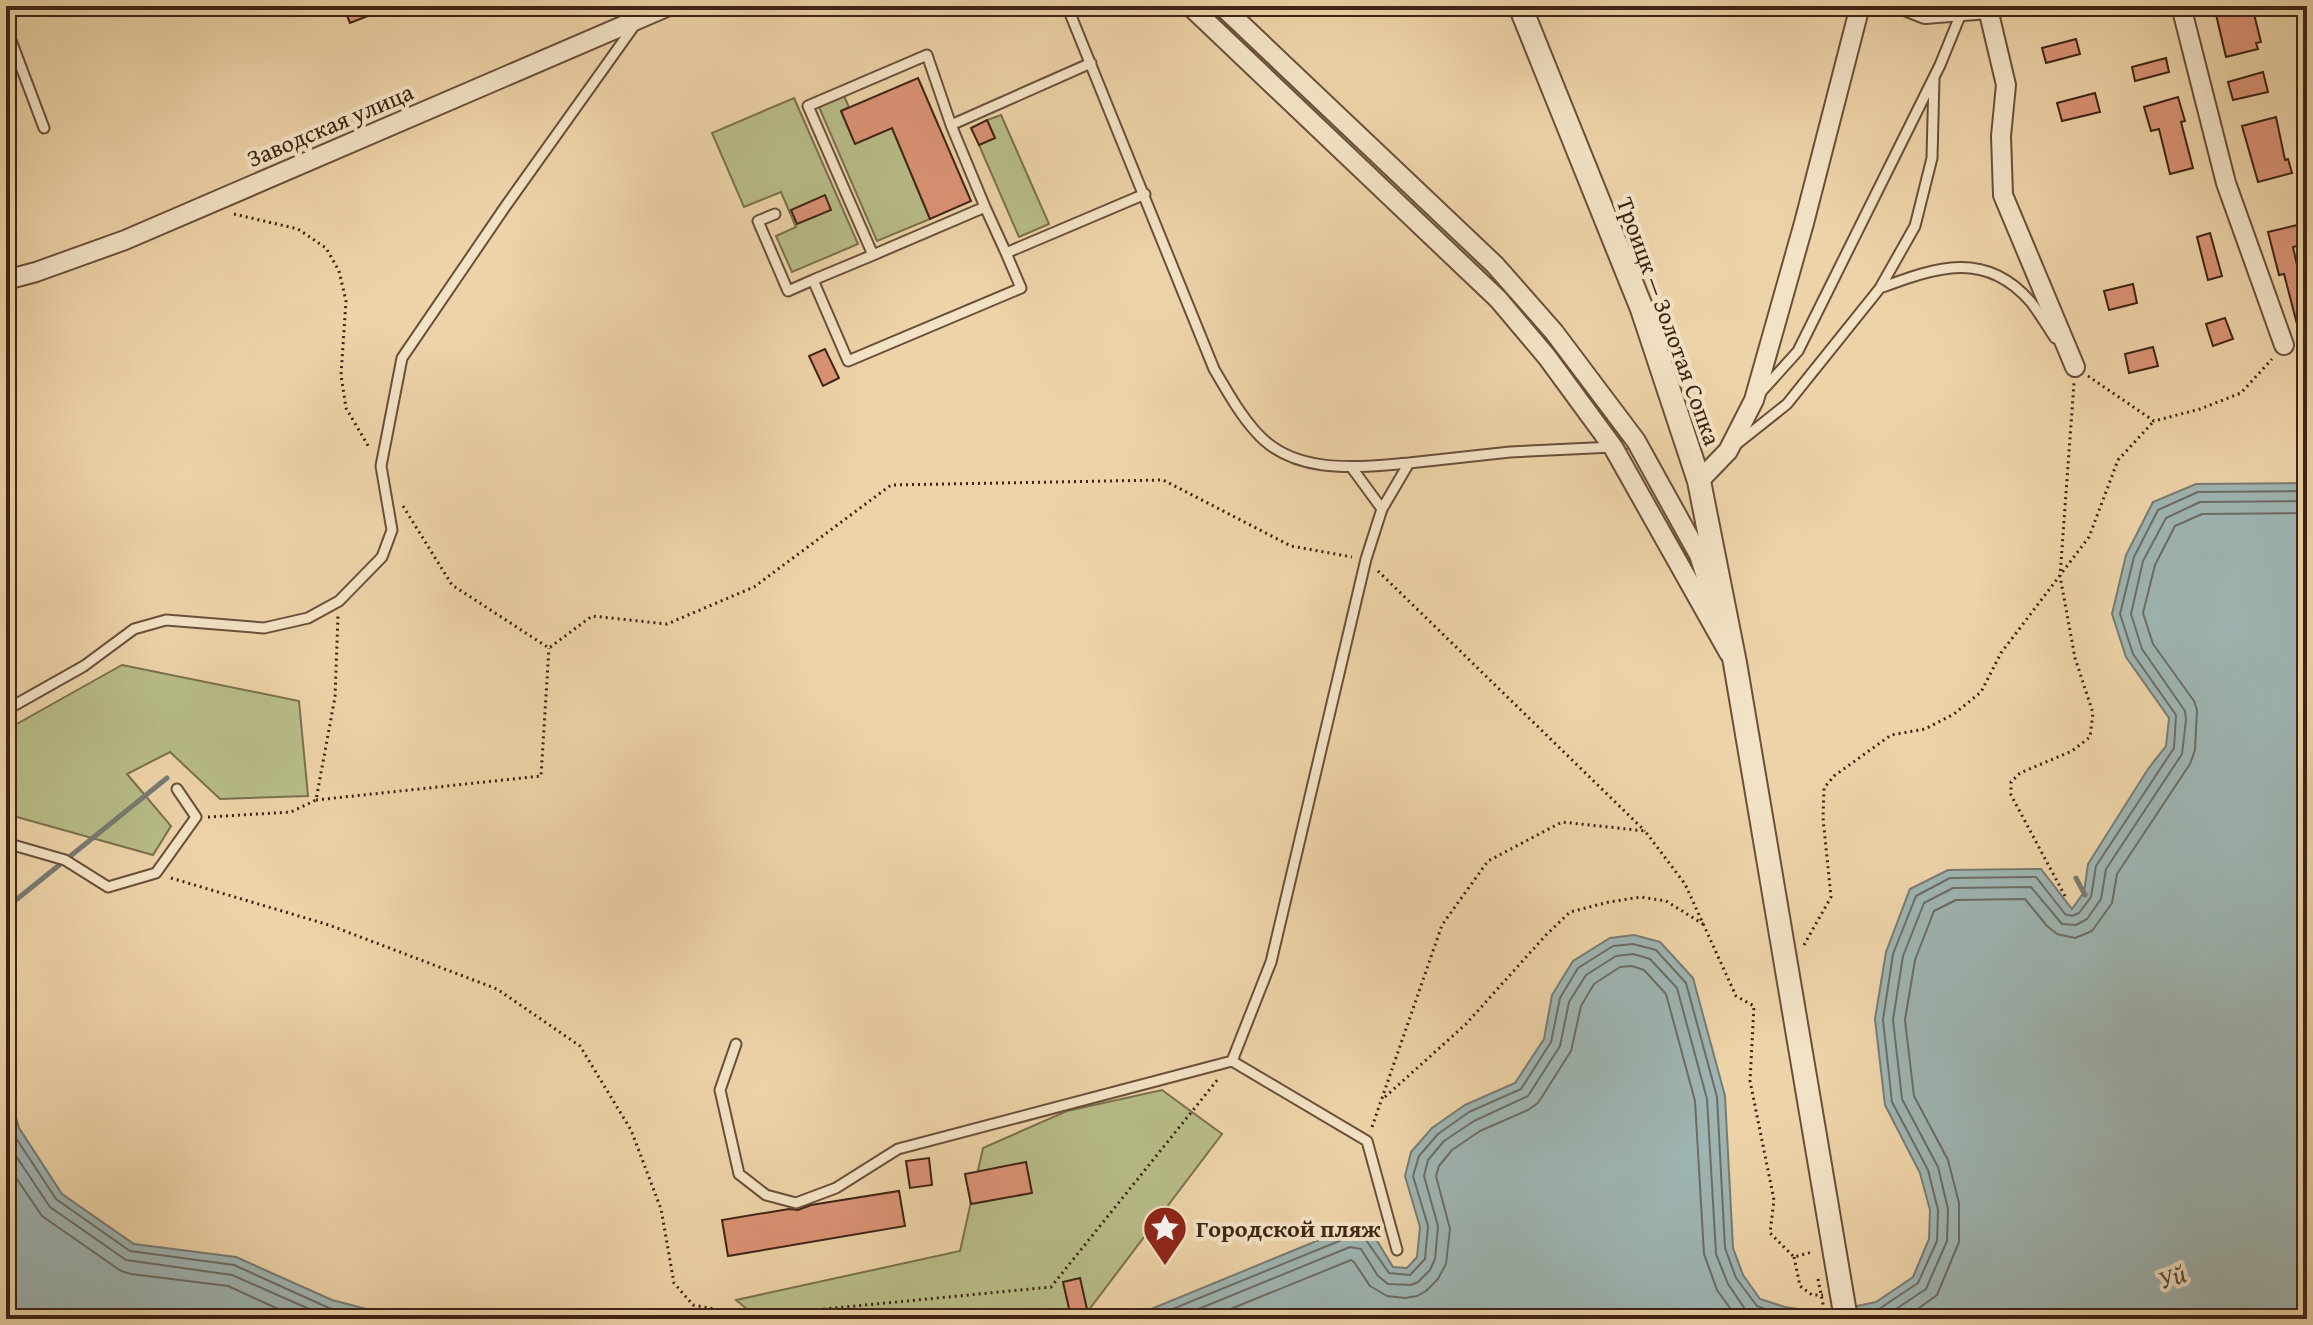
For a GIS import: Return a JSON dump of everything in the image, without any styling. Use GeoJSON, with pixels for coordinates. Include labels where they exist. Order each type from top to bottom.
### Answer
{"type":"FeatureCollection","features":[{"type":"Feature","properties":{"kind":"street","name":"Заводская улица"},"geometry":{"type":"LineString","coordinates":[[6,280],[125,240],[669,6]]}},
{"type":"Feature","properties":{"kind":"street"},"geometry":{"type":"LineString","coordinates":[[1190,6],[1498,299],[1547,357],[1613,447],[1735,663]]}},
{"type":"Feature","properties":{"kind":"street"},"geometry":{"type":"LineString","coordinates":[[1222,6],[1495,265],[1554,332],[1636,441],[1699,555],[1735,663]]}},
{"type":"Feature","properties":{"kind":"street","name":"Троицк — Золотая Сопка"},"geometry":{"type":"LineString","coordinates":[[1520,6],[1642,309],[1699,481],[1735,663],[1828,1277],[1846,1319]]}},
{"type":"Feature","properties":{"kind":"street"},"geometry":{"type":"LineString","coordinates":[[1699,481],[1728,451],[1754,400],[1860,6]]}},
{"type":"Feature","properties":{"kind":"street"},"geometry":{"type":"LineString","coordinates":[[1905,6],[1925,14],[1993,7],[2006,85],[2001,136],[2003,195],[2075,367]]}},
{"type":"Feature","properties":{"kind":"street"},"geometry":{"type":"LineString","coordinates":[[2181,6],[2226,183],[2284,345]]}},
{"type":"Feature","properties":{"kind":"lane"},"geometry":{"type":"LineString","coordinates":[[1067,6],[1214,369],[1258,435],[1284,454],[1325,466],[1352,468],[1510,452],[1613,447]]}},
{"type":"Feature","properties":{"kind":"lane"},"geometry":{"type":"LineString","coordinates":[[1754,400],[1798,351],[1934,78],[1962,11]]}},
{"type":"Feature","properties":{"kind":"lane"},"geometry":{"type":"LineString","coordinates":[[6,710],[84,666],[134,629],[166,620],[264,628],[308,618],[339,601],[382,557],[392,530],[381,466],[402,358],[638,20]]}},
{"type":"Feature","properties":{"kind":"lane"},"geometry":{"type":"LineString","coordinates":[[6,27],[44,128]]}},
{"type":"Feature","properties":{"kind":"lane"},"geometry":{"type":"LineString","coordinates":[[813,280],[848,361],[1021,288],[951,125],[927,55],[808,106],[873,255]]}},
{"type":"Feature","properties":{"kind":"lane"},"geometry":{"type":"LineString","coordinates":[[951,125],[1091,63]]}},
{"type":"Feature","properties":{"kind":"lane"},"geometry":{"type":"LineString","coordinates":[[1728,451],[1787,404],[1880,288],[1915,226],[1932,158],[1934,78]]}},
{"type":"Feature","properties":{"kind":"lane"},"geometry":{"type":"LineString","coordinates":[[1006,253],[1145,194]]}},
{"type":"Feature","properties":{"kind":"lane"},"geometry":{"type":"LineString","coordinates":[[775,214],[758,221],[788,291],[985,207]]}},
{"type":"Feature","properties":{"kind":"lane"},"geometry":{"type":"LineString","coordinates":[[1880,288],[1931,270],[1977,267],[2005,280],[2029,300],[2075,367]]}},
{"type":"Feature","properties":{"kind":"lane"},"geometry":{"type":"LineString","coordinates":[[1232,1061],[1271,962],[1366,559],[1382,509],[1409,463]]}},
{"type":"Feature","properties":{"kind":"lane"},"geometry":{"type":"LineString","coordinates":[[1352,468],[1382,509]]}},
{"type":"Feature","properties":{"kind":"lane"},"geometry":{"type":"LineString","coordinates":[[6,843],[65,860],[108,887],[156,873],[196,817],[177,789]]}},
{"type":"Feature","properties":{"kind":"lane"},"geometry":{"type":"LineString","coordinates":[[736,1044],[720,1090],[739,1174],[766,1195],[796,1203],[836,1188],[898,1149],[1232,1061],[1367,1141],[1397,1250]]}},
{"type":"Feature","properties":{"kind":"path"},"geometry":{"type":"LineString","coordinates":[[200,206],[298,229],[326,248],[339,271],[346,301],[341,375],[346,408],[381,466]]}},
{"type":"Feature","properties":{"kind":"path"},"geometry":{"type":"LineString","coordinates":[[1804,945],[1831,897],[1823,818],[1824,788],[1834,776],[1891,735],[1925,729],[1954,714],[1981,692],[2001,653],[2089,537],[2118,460],[2154,421],[2200,409],[2241,393],[2284,345]]}},
{"type":"Feature","properties":{"kind":"path"},"geometry":{"type":"LineString","coordinates":[[2075,367],[2154,421]]}},
{"type":"Feature","properties":{"kind":"path"},"geometry":{"type":"LineString","coordinates":[[2065,896],[2011,795],[2011,782],[2020,773],[2072,751],[2090,737],[2093,713],[2075,658],[2060,576],[2075,367]]}},
{"type":"Feature","properties":{"kind":"path"},"geometry":{"type":"LineString","coordinates":[[196,817],[291,812],[316,800],[541,776],[549,648],[592,616],[667,624],[754,587],[891,485],[1163,480],[1291,546],[1366,559],[1645,831],[1685,884],[1736,996],[1754,1006],[1750,1081],[1774,1200],[1770,1233],[1794,1257],[1800,1286],[1812,1295],[1824,1295]]}},
{"type":"Feature","properties":{"kind":"path"},"geometry":{"type":"LineString","coordinates":[[384,483],[391,487],[452,585],[549,648]]}},
{"type":"Feature","properties":{"kind":"path"},"geometry":{"type":"LineString","coordinates":[[316,800],[335,697],[339,601]]}},
{"type":"Feature","properties":{"kind":"path"},"geometry":{"type":"LineString","coordinates":[[1367,1141],[1442,925],[1488,861],[1562,822],[1645,831]]}},
{"type":"Feature","properties":{"kind":"path"},"geometry":{"type":"LineString","coordinates":[[1382,1100],[1466,1024],[1570,912],[1641,897],[1666,901],[1703,924]]}},
{"type":"Feature","properties":{"kind":"path"},"geometry":{"type":"LineString","coordinates":[[1794,1257],[1812,1252]]}},
{"type":"Feature","properties":{"kind":"path"},"geometry":{"type":"LineString","coordinates":[[1826,1319],[1828,1277]]}},
{"type":"Feature","properties":{"kind":"green space"},"geometry":{"type":"Polygon","coordinates":[[[1199,6],[1214,6],[1531,312],[1632,446],[1625,450],[1570,377],[1199,6]]]}},
{"type":"Feature","properties":{"kind":"green space"},"geometry":{"type":"Polygon","coordinates":[[[844,96],[849,107],[841,111],[855,143],[892,128],[930,219],[877,241],[819,107],[844,96]]]}},
{"type":"Feature","properties":{"kind":"green space"},"geometry":{"type":"Polygon","coordinates":[[[794,98],[858,244],[792,272],[776,236],[796,227],[781,192],[744,207],[712,133],[794,98]]]}},
{"type":"Feature","properties":{"kind":"green space"},"geometry":{"type":"Polygon","coordinates":[[[1001,115],[1049,224],[1019,237],[979,145],[995,138],[987,120],[1001,115]]]}},
{"type":"Feature","properties":{"kind":"green space"},"geometry":{"type":"Polygon","coordinates":[[[122,665],[299,701],[308,796],[220,799],[170,752],[127,774],[171,826],[153,855],[6,814],[6,730],[122,665]]]}},
{"type":"Feature","properties":{"kind":"green space"},"geometry":{"type":"Polygon","coordinates":[[[1162,1090],[1222,1134],[1082,1319],[759,1319],[736,1300],[960,1251],[983,1148],[1067,1111],[1162,1090]]]}},
{"type":"Feature","properties":{"kind":"water","name":"Уй"},"geometry":{"type":"Polygon","coordinates":[[[2307,483],[2307,1319],[1127,1319],[1348,1228],[1371,1231],[1393,1267],[1407,1268],[1417,1257],[1420,1227],[1405,1176],[1411,1152],[1432,1128],[1465,1105],[1515,1083],[1544,1039],[1552,995],[1573,961],[1610,938],[1634,935],[1660,942],[1693,978],[1725,1096],[1733,1248],[1743,1275],[1760,1299],[1785,1307],[1824,1313],[1876,1302],[1913,1277],[1929,1239],[1930,1210],[1920,1173],[1885,1105],[1875,1019],[1886,952],[1910,889],[1948,870],[2041,869],[2072,909],[2084,892],[2088,864],[2166,746],[2169,718],[2126,657],[2112,614],[2126,555],[2153,502],[2196,484],[2307,483]]]}},
{"type":"Feature","properties":{"kind":"water"},"geometry":{"type":"Polygon","coordinates":[[[6,1080],[19,1128],[62,1194],[134,1244],[236,1257],[332,1300],[405,1319],[6,1319],[6,1080]]]}},
{"type":"Feature","properties":{"kind":"building"},"geometry":{"type":"Polygon","coordinates":[[[343,6],[391,6],[391,7],[350,23],[343,6]]]}},
{"type":"Feature","properties":{"kind":"building"},"geometry":{"type":"Polygon","coordinates":[[[2214,6],[2252,6],[2261,42],[2256,43],[2258,49],[2226,57],[2214,6]]]}},
{"type":"Feature","properties":{"kind":"building"},"geometry":{"type":"Polygon","coordinates":[[[2076,39],[2080,54],[2046,63],[2042,48],[2076,39]]]}},
{"type":"Feature","properties":{"kind":"building"},"geometry":{"type":"Polygon","coordinates":[[[2166,58],[2169,72],[2135,81],[2132,67],[2166,58]]]}},
{"type":"Feature","properties":{"kind":"building"},"geometry":{"type":"Polygon","coordinates":[[[2263,72],[2268,92],[2233,100],[2228,82],[2263,72]]]}},
{"type":"Feature","properties":{"kind":"building"},"geometry":{"type":"Polygon","coordinates":[[[918,78],[971,201],[930,219],[892,128],[855,144],[841,111],[918,78]]]}},
{"type":"Feature","properties":{"kind":"building"},"geometry":{"type":"Polygon","coordinates":[[[2095,93],[2100,112],[2062,121],[2057,103],[2095,93]]]}},
{"type":"Feature","properties":{"kind":"building"},"geometry":{"type":"Polygon","coordinates":[[[2178,97],[2193,168],[2170,174],[2159,129],[2151,131],[2144,107],[2178,97]]]}},
{"type":"Feature","properties":{"kind":"building"},"geometry":{"type":"Polygon","coordinates":[[[2276,117],[2285,160],[2288,159],[2292,173],[2258,182],[2242,126],[2276,117]]]}},
{"type":"Feature","properties":{"kind":"building"},"geometry":{"type":"Polygon","coordinates":[[[987,120],[995,138],[979,145],[971,128],[987,120]]]}},
{"type":"Feature","properties":{"kind":"building"},"geometry":{"type":"Polygon","coordinates":[[[825,195],[831,210],[797,224],[791,210],[825,195]]]}},
{"type":"Feature","properties":{"kind":"building"},"geometry":{"type":"Polygon","coordinates":[[[2297,225],[2301,245],[2293,247],[2303,292],[2307,291],[2307,342],[2302,343],[2284,274],[2279,275],[2268,232],[2297,225]]]}},
{"type":"Feature","properties":{"kind":"building"},"geometry":{"type":"Polygon","coordinates":[[[2210,233],[2222,276],[2208,280],[2197,237],[2210,233]]]}},
{"type":"Feature","properties":{"kind":"building"},"geometry":{"type":"Polygon","coordinates":[[[2133,284],[2137,303],[2109,310],[2104,291],[2133,284]]]}},
{"type":"Feature","properties":{"kind":"building"},"geometry":{"type":"Polygon","coordinates":[[[2225,318],[2233,339],[2213,346],[2206,324],[2225,318]]]}},
{"type":"Feature","properties":{"kind":"building"},"geometry":{"type":"Polygon","coordinates":[[[2153,347],[2158,366],[2129,373],[2125,354],[2153,347]]]}},
{"type":"Feature","properties":{"kind":"building"},"geometry":{"type":"Polygon","coordinates":[[[825,349],[839,378],[823,386],[809,356],[825,349]]]}},
{"type":"Feature","properties":{"kind":"building"},"geometry":{"type":"Polygon","coordinates":[[[929,1158],[932,1185],[910,1188],[906,1161],[929,1158]]]}},
{"type":"Feature","properties":{"kind":"building"},"geometry":{"type":"Polygon","coordinates":[[[1026,1162],[1032,1193],[971,1204],[965,1174],[1026,1162]]]}},
{"type":"Feature","properties":{"kind":"building"},"geometry":{"type":"Polygon","coordinates":[[[899,1191],[905,1226],[728,1256],[722,1220],[798,1210],[811,1205],[899,1191]]]}},
{"type":"Feature","properties":{"kind":"building"},"geometry":{"type":"Polygon","coordinates":[[[1080,1278],[1087,1309],[1070,1313],[1063,1282],[1080,1278]]]}},
{"type":"Feature","properties":{"kind":"waterway"},"geometry":{"type":"LineString","coordinates":[[6,908],[167,778]]}},
{"type":"Feature","properties":{"kind":"waterway"},"geometry":{"type":"LineString","coordinates":[[2076,878],[2085,895]]}},
{"type":"Feature","properties":{"kind":"place","name":"Городской пляж"},"geometry":{"type":"Point","coordinates":[1165,1267]}}]}
